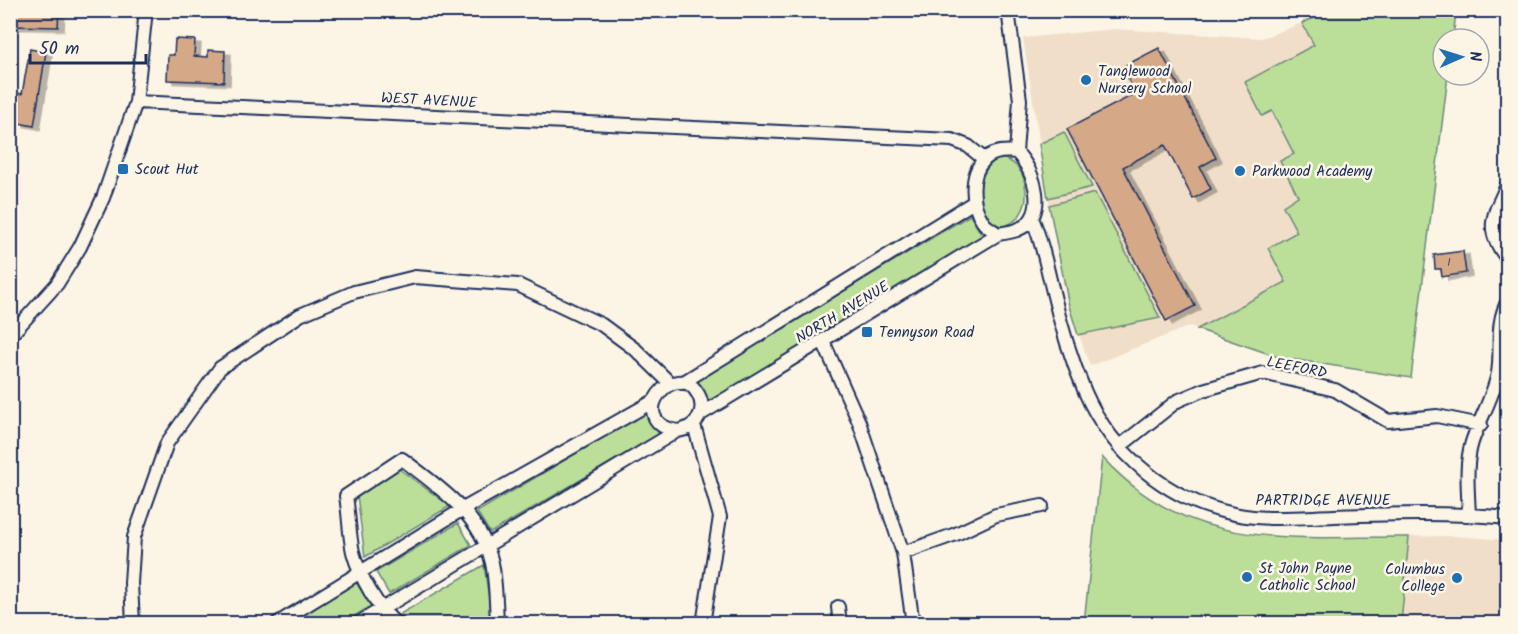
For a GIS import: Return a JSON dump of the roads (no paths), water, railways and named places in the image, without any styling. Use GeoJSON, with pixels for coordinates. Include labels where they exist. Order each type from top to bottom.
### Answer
{"type":"FeatureCollection","features":[{"type":"Feature","properties":{"kind":"street"},"geometry":{"type":"LineString","coordinates":[[10,336],[57,284],[80,247],[112,177],[136,102],[146,10]]}},
{"type":"Feature","properties":{"kind":"street"},"geometry":{"type":"LineString","coordinates":[[1008,10],[1020,99],[1016,152]]}},
{"type":"Feature","properties":{"kind":"street","name":"WEST AVENUE"},"geometry":{"type":"LineString","coordinates":[[136,102],[952,140],[968,146],[984,159]]}},
{"type":"Feature","properties":{"kind":"street"},"geometry":{"type":"LineString","coordinates":[[1000,151],[1016,152],[1028,163],[1035,181],[1036,203],[1032,218],[1018,230],[998,234],[983,223],[974,202],[974,180],[984,159],[1000,151]]}},
{"type":"Feature","properties":{"kind":"street"},"geometry":{"type":"LineString","coordinates":[[1508,183],[1494,215],[1493,239],[1508,260]]}},
{"type":"Feature","properties":{"kind":"street","name":"NORTH AVENUE"},"geometry":{"type":"LineString","coordinates":[[276,624],[463,510],[654,401],[661,389],[676,383],[974,202]]}},
{"type":"Feature","properties":{"kind":"street","name":"PARTRIDGE AVENUE"},"geometry":{"type":"LineString","coordinates":[[1032,218],[1042,241],[1062,326],[1085,393],[1119,447],[1149,474],[1180,496],[1236,514],[1262,517],[1469,515],[1508,518]]}},
{"type":"Feature","properties":{"kind":"street","name":"NORTH AVENUE"},"geometry":{"type":"LineString","coordinates":[[694,425],[701,414],[998,234]]}},
{"type":"Feature","properties":{"kind":"street"},"geometry":{"type":"LineString","coordinates":[[133,624],[131,583],[134,537],[167,443],[220,369],[300,315],[354,291],[415,277],[518,285],[602,325],[676,383],[699,395],[701,414]]}},
{"type":"Feature","properties":{"kind":"street"},"geometry":{"type":"LineString","coordinates":[[1469,515],[1468,458],[1492,399],[1498,369],[1498,336],[1508,301]]}},
{"type":"Feature","properties":{"kind":"street"},"geometry":{"type":"LineString","coordinates":[[823,341],[859,422],[903,553],[913,624]]}},
{"type":"Feature","properties":{"kind":"street","name":"LEEFORD"},"geometry":{"type":"LineString","coordinates":[[1119,447],[1177,401],[1203,390],[1263,373],[1335,390],[1388,421],[1437,416],[1480,425]]}},
{"type":"Feature","properties":{"kind":"street"},"geometry":{"type":"LineString","coordinates":[[654,401],[657,420],[663,426],[677,431]]}},
{"type":"Feature","properties":{"kind":"street"},"geometry":{"type":"LineString","coordinates":[[357,624],[677,431],[694,425],[720,517],[703,624]]}},
{"type":"Feature","properties":{"kind":"street"},"geometry":{"type":"LineString","coordinates":[[397,624],[382,608],[353,552],[346,496],[402,459],[453,498],[485,546],[492,563],[498,624]]}},
{"type":"Feature","properties":{"kind":"street"},"geometry":{"type":"LineString","coordinates":[[903,553],[956,534],[996,515],[1042,506]]}},
{"type":"Feature","properties":{"kind":"street"},"geometry":{"type":"LineString","coordinates":[[838,607],[840,624]]}},
{"type":"Feature","properties":{"kind":"place","name":"Tanglewood Nursery School"},"geometry":{"type":"Point","coordinates":[1086,80]}},
{"type":"Feature","properties":{"kind":"place","name":"Scout Hut"},"geometry":{"type":"Point","coordinates":[123,169]}},
{"type":"Feature","properties":{"kind":"place","name":"Parkwood Academy"},"geometry":{"type":"Point","coordinates":[1240,171]}},
{"type":"Feature","properties":{"kind":"place","name":"Tennyson Road"},"geometry":{"type":"Point","coordinates":[867,332]}},
{"type":"Feature","properties":{"kind":"place","name":"St John Payne Catholic School"},"geometry":{"type":"Point","coordinates":[1247,577]}},
{"type":"Feature","properties":{"kind":"place","name":"Columbus College"},"geometry":{"type":"Point","coordinates":[1457,578]}}]}
